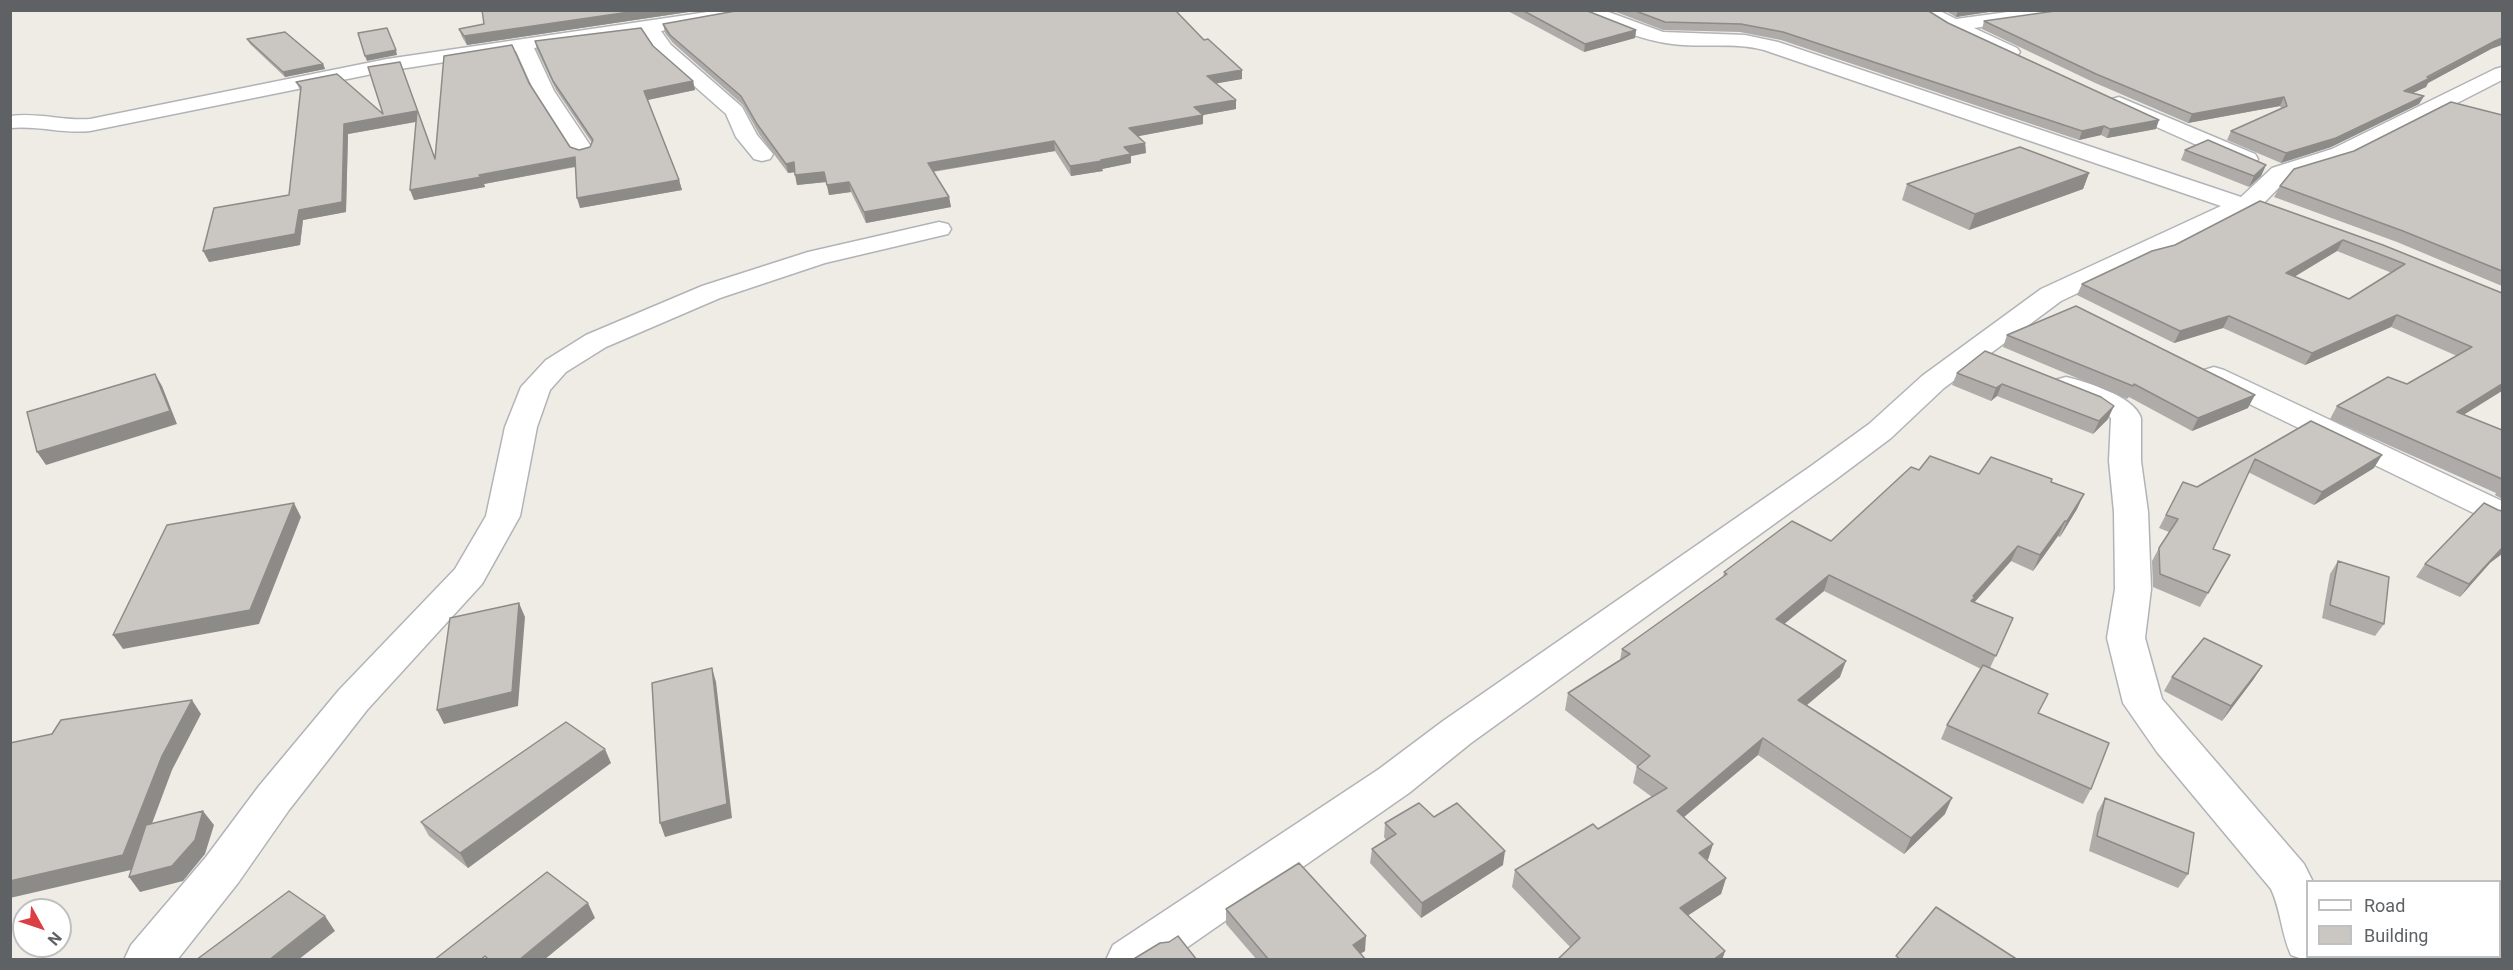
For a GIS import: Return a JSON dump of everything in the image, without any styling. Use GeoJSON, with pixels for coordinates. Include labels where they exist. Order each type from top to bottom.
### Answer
{"type":"FeatureCollection","features":[{"type":"Feature","properties":{"kind":"street"},"geometry":{"type":"LineString","coordinates":[[10,122],[33,119],[74,127],[90,125],[387,65],[649,28],[751,10]]}},
{"type":"Feature","properties":{"kind":"street"},"geometry":{"type":"LineString","coordinates":[[1584,10],[1658,36],[1674,39],[1734,38],[1756,42],[2257,204]]}},
{"type":"Feature","properties":{"kind":"street"},"geometry":{"type":"LineString","coordinates":[[1923,10],[2029,61]]}},
{"type":"Feature","properties":{"kind":"street"},"geometry":{"type":"LineString","coordinates":[[1953,25],[2066,10]]}},
{"type":"Feature","properties":{"kind":"street"},"geometry":{"type":"LineString","coordinates":[[649,28],[664,49],[735,111],[747,137],[762,154]]}},
{"type":"Feature","properties":{"kind":"street"},"geometry":{"type":"LineString","coordinates":[[523,44],[544,91],[583,151]]}},
{"type":"Feature","properties":{"kind":"street"},"geometry":{"type":"LineString","coordinates":[[1130,960],[1394,781],[1456,732],[1546,671],[1823,473],[1880,431],[1933,382],[2008,362],[2064,302],[2257,204],[2280,173],[2340,154],[2502,72]]}},
{"type":"Feature","properties":{"kind":"street"},"geometry":{"type":"LineString","coordinates":[[2482,82],[2498,99]]}},
{"type":"Feature","properties":{"kind":"street"},"geometry":{"type":"LineString","coordinates":[[2103,96],[2280,173]]}},
{"type":"Feature","properties":{"kind":"street"},"geometry":{"type":"LineString","coordinates":[[148,960],[222,870],[274,798],[353,700],[469,576],[503,516],[521,427],[536,387],[556,366],[596,341],[711,292],[817,257],[939,229]]}},
{"type":"Feature","properties":{"kind":"street"},"geometry":{"type":"LineString","coordinates":[[2008,362],[2107,402],[2124,412],[2126,418],[2125,461],[2131,512],[2133,589],[2126,638],[2143,703],[2172,741],[2288,878],[2300,902],[2306,935]]}},
{"type":"Feature","properties":{"kind":"street"},"geometry":{"type":"LineString","coordinates":[[2189,364],[2502,514]]}},
{"type":"Feature","properties":{"kind":"building"},"geometry":{"type":"Polygon","coordinates":[[[482,10],[643,10],[464,36],[459,29],[484,24],[482,10]]]}},
{"type":"Feature","properties":{"kind":"building"},"geometry":{"type":"Polygon","coordinates":[[[741,10],[1175,10],[1204,40],[1208,39],[1242,70],[1207,76],[1236,100],[1194,107],[1203,115],[1129,128],[1145,143],[1124,147],[1131,154],[1070,166],[1054,141],[928,163],[949,197],[864,212],[849,182],[827,185],[824,172],[795,175],[794,162],[786,164],[757,124],[741,96],[670,35],[663,24],[741,10]]]}},
{"type":"Feature","properties":{"kind":"building"},"geometry":{"type":"Polygon","coordinates":[[[1522,10],[1585,10],[1636,30],[1585,44],[1522,10]]]}},
{"type":"Feature","properties":{"kind":"building"},"geometry":{"type":"Polygon","coordinates":[[[1633,10],[1927,10],[1948,23],[2159,120],[2110,129],[2104,126],[2082,131],[1783,32],[1741,24],[1665,22],[1633,10]]]}},
{"type":"Feature","properties":{"kind":"building"},"geometry":{"type":"Polygon","coordinates":[[[2062,10],[2502,10],[2502,38],[2404,91],[2424,96],[2336,138],[2286,153],[2231,131],[2287,106],[2284,97],[2192,114],[2096,74],[1984,21],[2062,10]]]}},
{"type":"Feature","properties":{"kind":"building"},"geometry":{"type":"Polygon","coordinates":[[[387,28],[396,50],[365,56],[358,33],[387,28]]]}},
{"type":"Feature","properties":{"kind":"building"},"geometry":{"type":"Polygon","coordinates":[[[641,28],[653,46],[693,81],[644,91],[679,180],[577,198],[575,157],[410,190],[417,111],[344,124],[342,202],[299,210],[295,234],[203,251],[214,208],[289,195],[301,87],[296,82],[337,74],[383,114],[368,67],[400,62],[435,159],[444,56],[512,45],[529,83],[570,147],[579,150],[590,147],[593,140],[553,81],[535,41],[641,28]]]}},
{"type":"Feature","properties":{"kind":"building"},"geometry":{"type":"Polygon","coordinates":[[[285,32],[323,64],[283,72],[247,39],[285,32]]]}},
{"type":"Feature","properties":{"kind":"building"},"geometry":{"type":"Polygon","coordinates":[[[2451,102],[2502,115],[2502,271],[2403,231],[2280,186],[2294,169],[2354,151],[2451,102]]]}},
{"type":"Feature","properties":{"kind":"building"},"geometry":{"type":"Polygon","coordinates":[[[2208,140],[2266,165],[2254,176],[2185,150],[2208,140]]]}},
{"type":"Feature","properties":{"kind":"building"},"geometry":{"type":"Polygon","coordinates":[[[2020,147],[2089,173],[1975,214],[1907,184],[2020,147]]]}},
{"type":"Feature","properties":{"kind":"building"},"geometry":{"type":"Polygon","coordinates":[[[2260,201],[2383,245],[2502,293],[2502,384],[2457,412],[2502,430],[2502,479],[2337,406],[2388,377],[2407,384],[2472,347],[2397,315],[2312,353],[2229,316],[2180,331],[2082,284],[2152,251],[2175,245],[2260,201]],[[2343,240],[2286,273],[2349,299],[2405,264],[2343,240]]]}},
{"type":"Feature","properties":{"kind":"building"},"geometry":{"type":"Polygon","coordinates":[[[2076,306],[2255,395],[2198,418],[2134,384],[2133,386],[2007,335],[2076,306]]]}},
{"type":"Feature","properties":{"kind":"building"},"geometry":{"type":"Polygon","coordinates":[[[1985,351],[2101,397],[2114,406],[2099,421],[2002,384],[1996,388],[1957,373],[1985,351]]]}},
{"type":"Feature","properties":{"kind":"building"},"geometry":{"type":"Polygon","coordinates":[[[155,374],[170,411],[37,452],[27,412],[155,374]]]}},
{"type":"Feature","properties":{"kind":"building"},"geometry":{"type":"Polygon","coordinates":[[[2311,421],[2382,455],[2322,492],[2255,459],[2213,549],[2230,555],[2208,593],[2160,574],[2159,548],[2178,519],[2166,515],[2183,482],[2197,487],[2311,421]]]}},
{"type":"Feature","properties":{"kind":"building"},"geometry":{"type":"Polygon","coordinates":[[[1930,456],[1979,474],[1991,457],[2052,479],[2051,482],[2084,494],[2067,521],[2040,555],[2018,546],[1973,596],[1975,597],[1971,601],[2013,618],[1996,656],[1829,575],[1776,619],[1846,661],[1798,700],[1952,798],[1911,838],[1763,738],[1677,811],[1713,844],[1699,853],[1726,878],[1680,908],[1725,951],[1713,960],[1557,960],[1580,938],[1515,870],[1593,824],[1598,829],[1667,788],[1637,767],[1650,756],[1568,693],[1630,654],[1622,649],[1727,574],[1724,572],[1792,521],[1831,541],[1911,467],[1919,470],[1930,456]]]}},
{"type":"Feature","properties":{"kind":"building"},"geometry":{"type":"Polygon","coordinates":[[[294,503],[250,610],[113,635],[167,525],[294,503]]]}},
{"type":"Feature","properties":{"kind":"building"},"geometry":{"type":"Polygon","coordinates":[[[2484,503],[2502,511],[2502,548],[2469,584],[2425,564],[2484,503]]]}},
{"type":"Feature","properties":{"kind":"building"},"geometry":{"type":"Polygon","coordinates":[[[2338,561],[2389,577],[2384,624],[2330,605],[2338,561]]]}},
{"type":"Feature","properties":{"kind":"building"},"geometry":{"type":"Polygon","coordinates":[[[519,603],[512,692],[437,710],[450,618],[519,603]]]}},
{"type":"Feature","properties":{"kind":"building"},"geometry":{"type":"Polygon","coordinates":[[[2204,638],[2262,666],[2231,706],[2172,677],[2204,638]]]}},
{"type":"Feature","properties":{"kind":"building"},"geometry":{"type":"Polygon","coordinates":[[[1983,665],[2048,694],[2038,713],[2109,743],[2091,789],[1947,725],[1983,665]]]}},
{"type":"Feature","properties":{"kind":"building"},"geometry":{"type":"Polygon","coordinates":[[[712,668],[727,804],[660,823],[652,683],[712,668]]]}},
{"type":"Feature","properties":{"kind":"building"},"geometry":{"type":"Polygon","coordinates":[[[192,700],[162,756],[123,855],[10,881],[10,743],[52,734],[61,720],[192,700]]]}},
{"type":"Feature","properties":{"kind":"building"},"geometry":{"type":"Polygon","coordinates":[[[566,722],[605,749],[460,853],[421,822],[566,722]]]}},
{"type":"Feature","properties":{"kind":"building"},"geometry":{"type":"Polygon","coordinates":[[[2105,798],[2194,833],[2188,874],[2097,836],[2105,798]]]}},
{"type":"Feature","properties":{"kind":"building"},"geometry":{"type":"Polygon","coordinates":[[[1419,803],[1434,817],[1457,803],[1505,851],[1422,903],[1372,849],[1396,834],[1385,823],[1419,803]]]}},
{"type":"Feature","properties":{"kind":"building"},"geometry":{"type":"Polygon","coordinates":[[[203,811],[195,840],[172,866],[129,877],[146,825],[203,811]]]}},
{"type":"Feature","properties":{"kind":"building"},"geometry":{"type":"Polygon","coordinates":[[[1299,863],[1366,936],[1353,945],[1366,960],[1269,960],[1226,909],[1299,863]]]}},
{"type":"Feature","properties":{"kind":"building"},"geometry":{"type":"Polygon","coordinates":[[[547,872],[588,903],[519,960],[489,960],[485,956],[480,960],[434,960],[547,872]]]}},
{"type":"Feature","properties":{"kind":"building"},"geometry":{"type":"Polygon","coordinates":[[[289,891],[325,916],[269,960],[196,960],[289,891]]]}},
{"type":"Feature","properties":{"kind":"building"},"geometry":{"type":"Polygon","coordinates":[[[2502,892],[2502,960],[2433,960],[2433,958],[2501,958],[2502,892]]]}},
{"type":"Feature","properties":{"kind":"building"},"geometry":{"type":"Polygon","coordinates":[[[1936,907],[2018,960],[1901,960],[1896,956],[1936,907]]]}},
{"type":"Feature","properties":{"kind":"building"},"geometry":{"type":"Polygon","coordinates":[[[1178,936],[1197,960],[1132,960],[1160,943],[1169,942],[1178,936]]]}}]}
